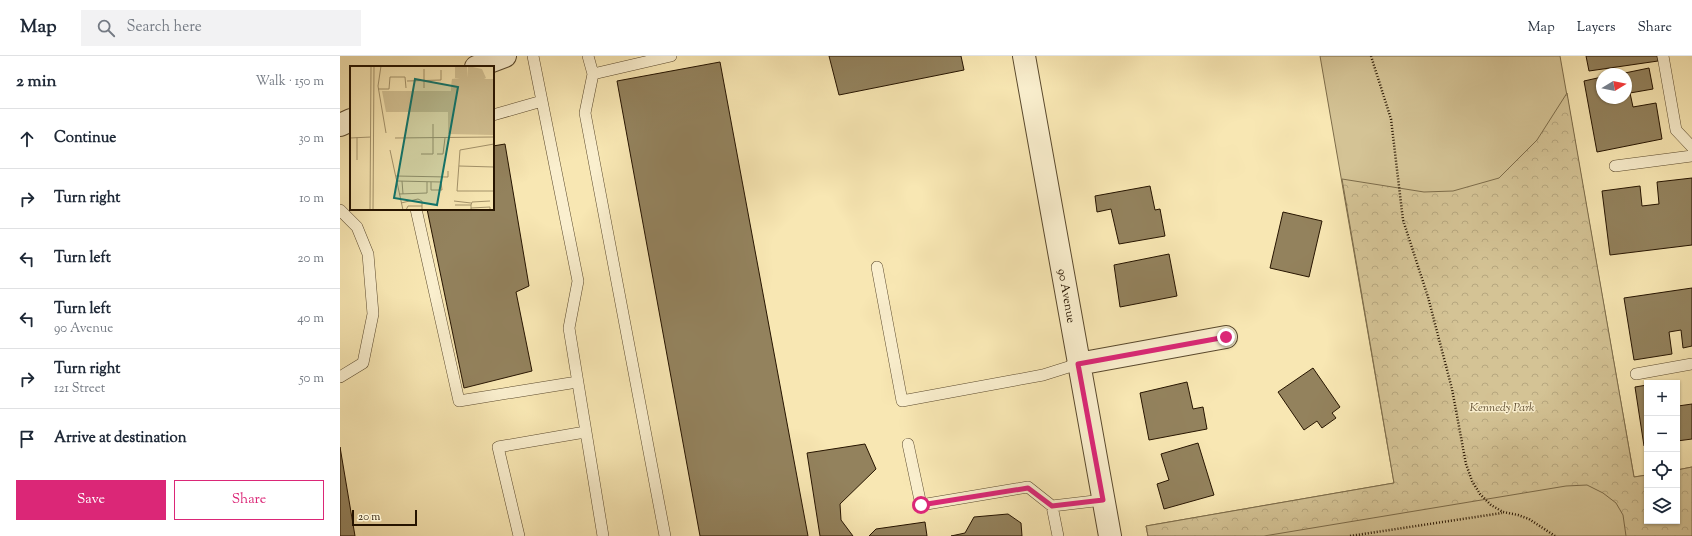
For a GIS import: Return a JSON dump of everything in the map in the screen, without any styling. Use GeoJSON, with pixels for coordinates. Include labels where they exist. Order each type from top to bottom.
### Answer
{"type":"FeatureCollection","features":[{"type":"Feature","properties":{"kind":"street"},"geometry":{"type":"LineString","coordinates":[[479,66],[504,56]]}},
{"type":"Feature","properties":{"kind":"street","name":"90 Avenue"},"geometry":{"type":"LineString","coordinates":[[1024,56],[1110,536]]}},
{"type":"Feature","properties":{"kind":"street"},"geometry":{"type":"LineString","coordinates":[[340,124],[350,120]]}},
{"type":"Feature","properties":{"kind":"street"},"geometry":{"type":"LineString","coordinates":[[1078,364],[1226,337]]}},
{"type":"Feature","properties":{"kind":"lane"},"geometry":{"type":"LineString","coordinates":[[533,56],[578,281],[569,328],[602,536]]}},
{"type":"Feature","properties":{"kind":"lane"},"geometry":{"type":"LineString","coordinates":[[588,56],[593,74],[585,113],[665,536]]}},
{"type":"Feature","properties":{"kind":"lane"},"geometry":{"type":"LineString","coordinates":[[593,74],[671,56]]}},
{"type":"Feature","properties":{"kind":"lane"},"geometry":{"type":"LineString","coordinates":[[1663,56],[1676,130],[1692,147]]}},
{"type":"Feature","properties":{"kind":"lane"},"geometry":{"type":"LineString","coordinates":[[494,115],[542,100]]}},
{"type":"Feature","properties":{"kind":"lane"},"geometry":{"type":"LineString","coordinates":[[1615,166],[1692,156]]}},
{"type":"Feature","properties":{"kind":"lane"},"geometry":{"type":"LineString","coordinates":[[340,210],[358,227],[368,254],[373,314],[363,363],[340,377]]}},
{"type":"Feature","properties":{"kind":"lane"},"geometry":{"type":"LineString","coordinates":[[416,210],[459,401],[577,382]]}},
{"type":"Feature","properties":{"kind":"lane"},"geometry":{"type":"LineString","coordinates":[[877,267],[902,401],[1043,375],[1078,364]]}},
{"type":"Feature","properties":{"kind":"lane"},"geometry":{"type":"LineString","coordinates":[[1636,374],[1680,368],[1692,364]]}},
{"type":"Feature","properties":{"kind":"lane"},"geometry":{"type":"LineString","coordinates":[[519,536],[498,447],[585,432]]}},
{"type":"Feature","properties":{"kind":"lane"},"geometry":{"type":"LineString","coordinates":[[908,444],[921,505],[1028,488],[1052,506],[1058,536]]}},
{"type":"Feature","properties":{"kind":"lane"},"geometry":{"type":"LineString","coordinates":[[1052,506],[1103,500]]}},
{"type":"Feature","properties":{"kind":"path"},"geometry":{"type":"LineString","coordinates":[[1371,56],[1391,119],[1403,220],[1428,297],[1452,389],[1466,464],[1472,481],[1480,494],[1491,505],[1503,512],[1529,519],[1554,536]]}},
{"type":"Feature","properties":{"kind":"path"},"geometry":{"type":"LineString","coordinates":[[1350,536],[1503,512]]}},
{"type":"Feature","properties":{"kind":"green space","name":"Kennedy Park"},"geometry":{"type":"Polygon","coordinates":[[[1320,56],[1560,56],[1634,477],[1644,475],[1644,524],[1680,524],[1680,469],[1692,467],[1692,536],[1148,536],[1146,526],[1394,483],[1320,56]]]}},
{"type":"Feature","properties":{"kind":"green space","name":"Kennedy Park"},"geometry":{"type":"Polygon","coordinates":[[[1567,93],[1634,477],[1644,475],[1644,524],[1680,524],[1680,469],[1692,467],[1692,536],[1626,536],[1623,515],[1616,503],[1603,493],[1587,485],[1566,486],[1264,536],[1148,536],[1146,526],[1394,483],[1342,179],[1424,192],[1453,191],[1499,178],[1537,140],[1567,93]]]}},
{"type":"Feature","properties":{"kind":"building"},"geometry":{"type":"Polygon","coordinates":[[[829,56],[961,56],[964,70],[839,95],[829,56]]]}},
{"type":"Feature","properties":{"kind":"building"},"geometry":{"type":"Polygon","coordinates":[[[1586,56],[1657,56],[1658,61],[1610,68],[1596,68],[1596,70],[1589,71],[1586,56]]]}},
{"type":"Feature","properties":{"kind":"building"},"geometry":{"type":"Polygon","coordinates":[[[720,62],[808,536],[700,536],[617,81],[720,62]]]}},
{"type":"Feature","properties":{"kind":"building"},"geometry":{"type":"Polygon","coordinates":[[[1649,68],[1653,89],[1632,93],[1632,72],[1649,68]]]}},
{"type":"Feature","properties":{"kind":"building"},"geometry":{"type":"Polygon","coordinates":[[[1596,78],[1596,104],[1632,104],[1632,102],[1633,107],[1656,103],[1662,139],[1597,152],[1584,81],[1596,78]]]}},
{"type":"Feature","properties":{"kind":"building"},"geometry":{"type":"Polygon","coordinates":[[[505,144],[529,286],[516,292],[532,371],[464,388],[427,210],[494,210],[494,146],[505,144]]]}},
{"type":"Feature","properties":{"kind":"building"},"geometry":{"type":"Polygon","coordinates":[[[1692,178],[1692,245],[1610,255],[1602,191],[1640,186],[1642,206],[1659,204],[1657,182],[1692,178]]]}},
{"type":"Feature","properties":{"kind":"building"},"geometry":{"type":"Polygon","coordinates":[[[1150,186],[1155,210],[1160,209],[1165,236],[1119,244],[1111,209],[1097,212],[1095,196],[1150,186]]]}},
{"type":"Feature","properties":{"kind":"building"},"geometry":{"type":"Polygon","coordinates":[[[1283,212],[1322,221],[1309,277],[1270,268],[1283,212]]]}},
{"type":"Feature","properties":{"kind":"building"},"geometry":{"type":"Polygon","coordinates":[[[1169,254],[1177,296],[1120,307],[1114,265],[1169,254]]]}},
{"type":"Feature","properties":{"kind":"building"},"geometry":{"type":"Polygon","coordinates":[[[1692,288],[1692,346],[1683,348],[1681,330],[1669,332],[1672,354],[1634,360],[1624,298],[1692,288]]]}},
{"type":"Feature","properties":{"kind":"building"},"geometry":{"type":"Polygon","coordinates":[[[1313,368],[1340,407],[1332,413],[1336,418],[1322,428],[1317,421],[1304,430],[1278,392],[1313,368]]]}},
{"type":"Feature","properties":{"kind":"building"},"geometry":{"type":"Polygon","coordinates":[[[1187,382],[1193,409],[1203,407],[1207,429],[1149,440],[1140,393],[1187,382]]]}},
{"type":"Feature","properties":{"kind":"building"},"geometry":{"type":"Polygon","coordinates":[[[1644,386],[1644,446],[1635,387],[1644,386]]]}},
{"type":"Feature","properties":{"kind":"building"},"geometry":{"type":"Polygon","coordinates":[[[1692,404],[1692,439],[1680,441],[1680,406],[1692,404]]]}},
{"type":"Feature","properties":{"kind":"building"},"geometry":{"type":"Polygon","coordinates":[[[1198,443],[1214,495],[1164,509],[1157,484],[1169,480],[1161,454],[1198,443]]]}},
{"type":"Feature","properties":{"kind":"building"},"geometry":{"type":"Polygon","coordinates":[[[865,444],[876,469],[840,504],[841,520],[853,536],[820,536],[807,453],[865,444]]]}},
{"type":"Feature","properties":{"kind":"building"},"geometry":{"type":"Polygon","coordinates":[[[340,447],[355,536],[340,536],[340,447]]]}},
{"type":"Feature","properties":{"kind":"building"},"geometry":{"type":"Polygon","coordinates":[[[1008,514],[1021,523],[1022,536],[951,536],[965,533],[974,517],[1008,514]]]}},
{"type":"Feature","properties":{"kind":"building"},"geometry":{"type":"Polygon","coordinates":[[[925,522],[927,536],[869,536],[876,529],[925,522]]]}},
{"type":"Feature","properties":{"kind":"route"},"geometry":{"type":"LineString","coordinates":[[921,505],[1028,488],[1052,506],[1103,500],[1078,364],[1226,337]]}}]}
